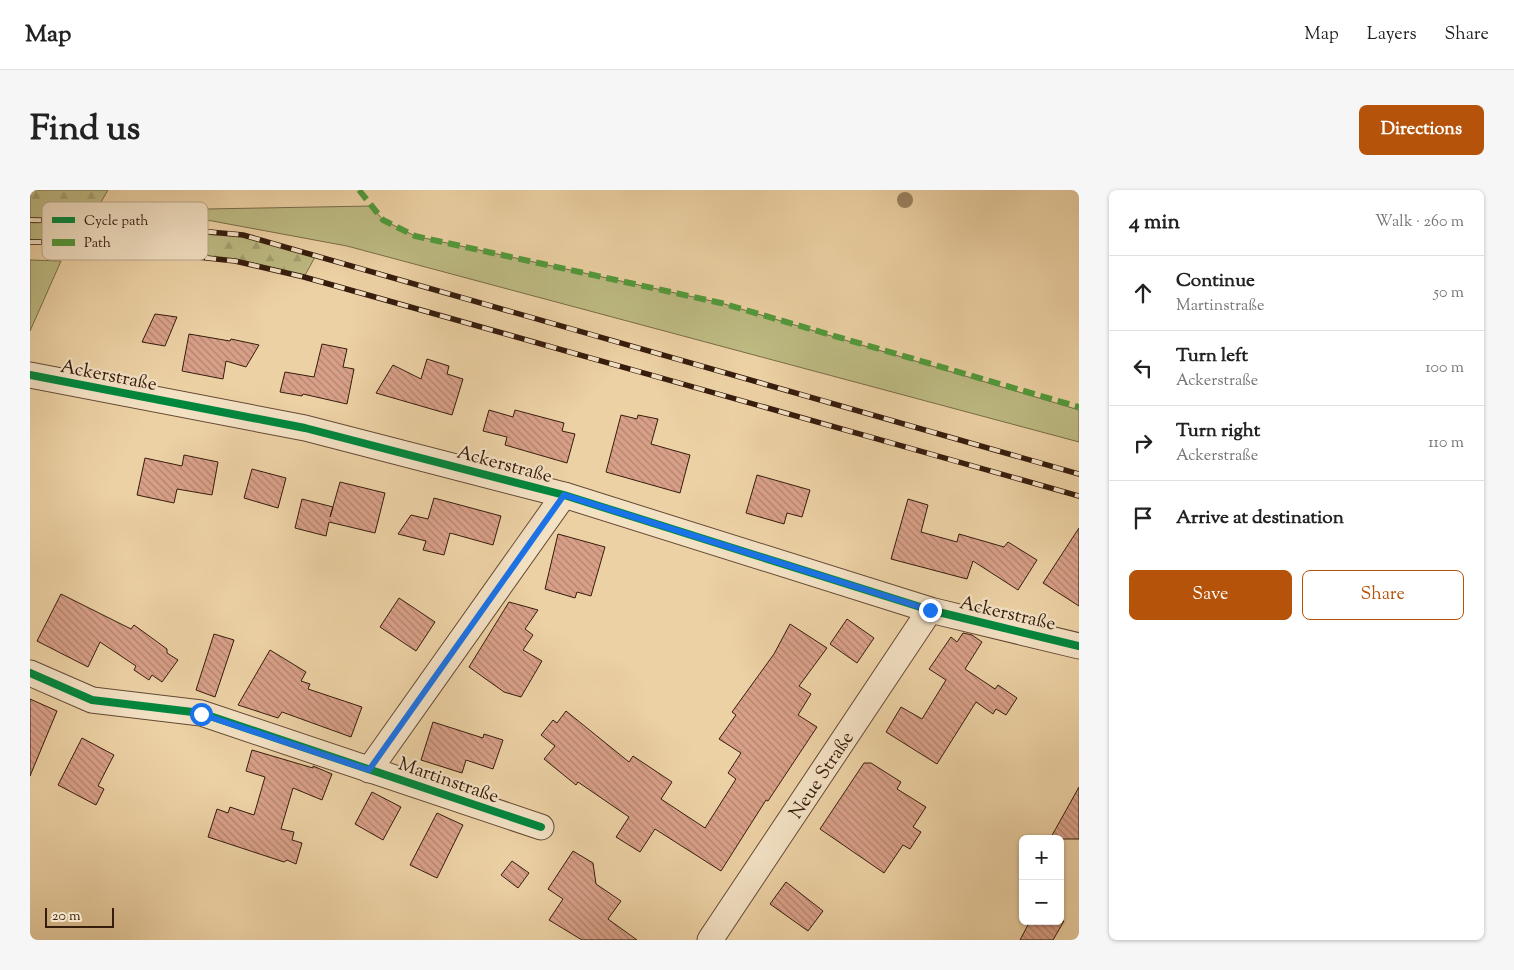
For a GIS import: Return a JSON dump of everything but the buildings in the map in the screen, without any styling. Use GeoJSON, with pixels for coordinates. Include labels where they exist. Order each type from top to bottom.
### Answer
{"type":"FeatureCollection","features":[{"type":"Feature","properties":{"kind":"street","name":"Ackerstraße"},"geometry":{"type":"LineString","coordinates":[[30,375],[304,428],[564,495],[930,610],[1079,646]]}},
{"type":"Feature","properties":{"kind":"street","name":"Ackerstraße"},"geometry":{"type":"LineString","coordinates":[[369,770],[564,495]]}},
{"type":"Feature","properties":{"kind":"street","name":"Neue Straße"},"geometry":{"type":"LineString","coordinates":[[710,940],[930,610]]}},
{"type":"Feature","properties":{"kind":"street","name":"Martinstraße"},"geometry":{"type":"LineString","coordinates":[[30,673],[92,700],[201,714],[541,827]]}},
{"type":"Feature","properties":{"kind":"green space"},"geometry":{"type":"Polygon","coordinates":[[[30,190],[108,190],[101,202],[42,202],[42,242],[30,242],[30,190]]]}},
{"type":"Feature","properties":{"kind":"green space"},"geometry":{"type":"Polygon","coordinates":[[[371,206],[383,220],[415,236],[721,303],[1079,410],[1079,442],[347,246],[208,220],[208,209],[371,206]]]}},
{"type":"Feature","properties":{"kind":"green space"},"geometry":{"type":"Polygon","coordinates":[[[208,232],[243,235],[315,257],[304,277],[235,261],[208,258],[208,232]]]}},
{"type":"Feature","properties":{"kind":"green space"},"geometry":{"type":"Polygon","coordinates":[[[30,260],[61,261],[30,331],[30,260]]]}},
{"type":"Feature","properties":{"kind":"railway"},"geometry":{"type":"LineString","coordinates":[[30,220],[42,220]]}},
{"type":"Feature","properties":{"kind":"railway"},"geometry":{"type":"LineString","coordinates":[[208,232],[243,235],[1079,474]]}},
{"type":"Feature","properties":{"kind":"railway"},"geometry":{"type":"LineString","coordinates":[[30,242],[42,242]]}},
{"type":"Feature","properties":{"kind":"railway"},"geometry":{"type":"LineString","coordinates":[[208,258],[235,261],[304,277],[1079,496]]}},
{"type":"Feature","properties":{"kind":"marked path"},"geometry":{"type":"LineString","coordinates":[[359,190],[383,220],[415,236],[721,303],[1079,407]]}},
{"type":"Feature","properties":{"kind":"cycle path"},"geometry":{"type":"LineString","coordinates":[[30,375],[305,428],[564,495],[930,610],[1079,646]]}},
{"type":"Feature","properties":{"kind":"cycle path"},"geometry":{"type":"LineString","coordinates":[[30,673],[92,700],[201,713],[541,827]]}},
{"type":"Feature","properties":{"kind":"route"},"geometry":{"type":"LineString","coordinates":[[201,714],[369,770],[564,495],[930,610]]}}]}
